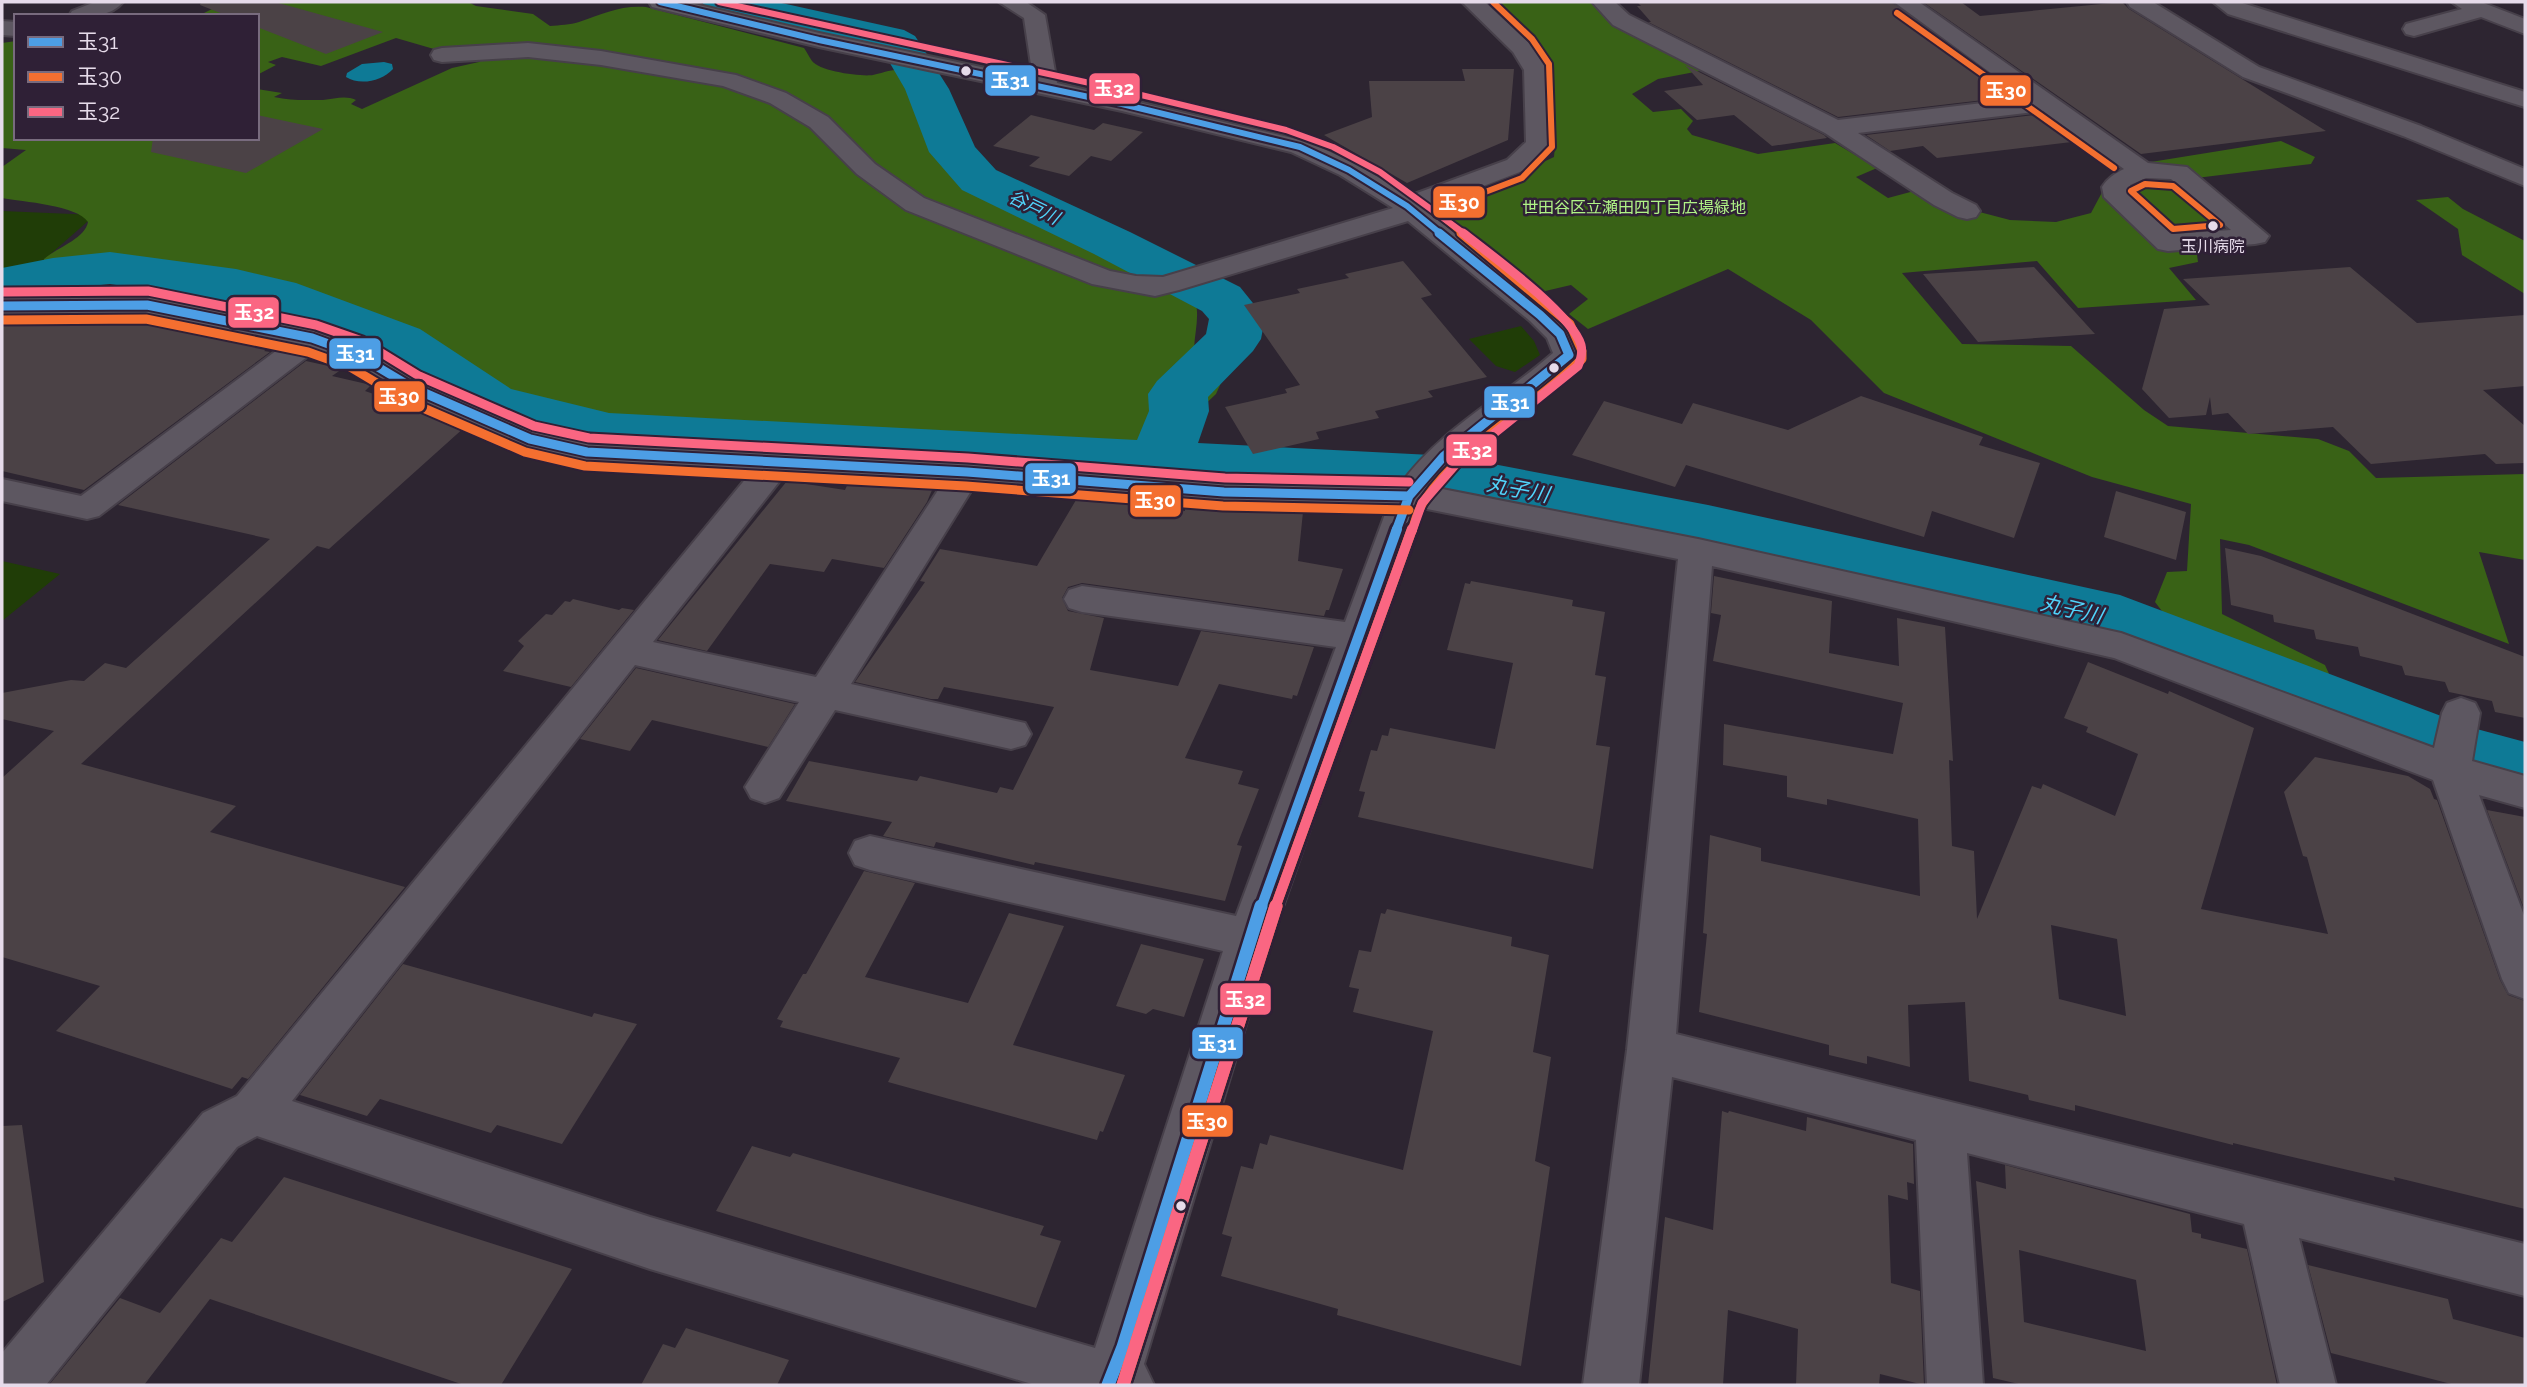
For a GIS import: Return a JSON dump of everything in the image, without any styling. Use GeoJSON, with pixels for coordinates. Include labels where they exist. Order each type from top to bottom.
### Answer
{"type":"FeatureCollection","features":[{"type":"Feature","properties":{"kind":"street"},"geometry":{"type":"LineString","coordinates":[[85,14],[112,2]]}},
{"type":"Feature","properties":{"kind":"street"},"geometry":{"type":"LineString","coordinates":[[254,1112],[650,1243],[1114,1384],[1123,1347],[1250,938],[1358,637],[1419,482],[1466,435],[1545,378],[1569,355],[1560,334],[1540,315],[1410,208],[1349,170],[1300,147],[1220,126],[660,2]]}},
{"type":"Feature","properties":{"kind":"street"},"geometry":{"type":"LineString","coordinates":[[769,2],[891,29],[929,41],[945,66]]}},
{"type":"Feature","properties":{"kind":"street"},"geometry":{"type":"LineString","coordinates":[[1010,2],[1034,15],[1046,87]]}},
{"type":"Feature","properties":{"kind":"street"},"geometry":{"type":"LineString","coordinates":[[442,55],[528,50],[601,58],[728,80],[778,98],[819,122],[866,169],[915,204],[1102,278],[1155,287],[1410,208],[1516,165],[1538,144],[1536,70],[1521,48],[1474,2]]}},
{"type":"Feature","properties":{"kind":"street"},"geometry":{"type":"LineString","coordinates":[[1603,2],[1621,20],[1834,128],[1942,199],[1967,211]]}},
{"type":"Feature","properties":{"kind":"street"},"geometry":{"type":"LineString","coordinates":[[1905,2],[2142,170],[2178,172],[2255,236],[2168,243],[2117,197],[2115,187],[2121,180],[2142,170]]}},
{"type":"Feature","properties":{"kind":"street"},"geometry":{"type":"LineString","coordinates":[[2138,2],[2251,72],[2413,131],[2525,178]]}},
{"type":"Feature","properties":{"kind":"street"},"geometry":{"type":"LineString","coordinates":[[2224,2],[2236,9],[2525,100]]}},
{"type":"Feature","properties":{"kind":"street"},"geometry":{"type":"LineString","coordinates":[[2414,29],[2472,6],[2525,27]]}},
{"type":"Feature","properties":{"kind":"street"},"geometry":{"type":"LineString","coordinates":[[1834,128],[2047,103]]}},
{"type":"Feature","properties":{"kind":"street"},"geometry":{"type":"LineString","coordinates":[[2,306],[146,304],[312,338],[356,354],[413,388],[530,439],[587,453],[967,472],[1224,492],[1419,482],[1698,551],[2121,646],[2456,741],[2525,792]]}},
{"type":"Feature","properties":{"kind":"street"},"geometry":{"type":"LineString","coordinates":[[2,489],[87,508],[312,338]]}},
{"type":"Feature","properties":{"kind":"street"},"geometry":{"type":"LineString","coordinates":[[11,1385],[220,1130],[254,1112],[776,463]]}},
{"type":"Feature","properties":{"kind":"street"},"geometry":{"type":"LineString","coordinates":[[765,786],[967,472]]}},
{"type":"Feature","properties":{"kind":"street"},"geometry":{"type":"LineString","coordinates":[[1611,1385],[1651,1050],[1692,569],[1698,551]]}},
{"type":"Feature","properties":{"kind":"street"},"geometry":{"type":"LineString","coordinates":[[1082,599],[1358,637]]}},
{"type":"Feature","properties":{"kind":"street"},"geometry":{"type":"LineString","coordinates":[[628,650],[1011,734]]}},
{"type":"Feature","properties":{"kind":"street"},"geometry":{"type":"LineString","coordinates":[[2456,741],[2525,979]]}},
{"type":"Feature","properties":{"kind":"street"},"geometry":{"type":"LineString","coordinates":[[870,853],[1250,938]]}},
{"type":"Feature","properties":{"kind":"street"},"geometry":{"type":"LineString","coordinates":[[1651,1050],[2525,1270]]}},
{"type":"Feature","properties":{"kind":"street"},"geometry":{"type":"LineString","coordinates":[[1940,1123],[1955,1385]]}},
{"type":"Feature","properties":{"kind":"street"},"geometry":{"type":"LineString","coordinates":[[2266,1205],[2308,1385]]}},
{"type":"Feature","properties":{"kind":"green space"},"geometry":{"type":"Polygon","coordinates":[[[226,2],[468,2],[476,6],[533,14],[550,26],[576,23],[620,9],[646,7],[804,48],[816,65],[831,70],[867,75],[905,71],[917,87],[925,135],[955,170],[996,198],[1083,242],[1093,251],[1170,292],[1193,294],[1197,314],[1194,349],[1218,372],[1221,383],[1216,394],[1198,411],[1181,446],[1149,463],[1073,460],[883,442],[636,430],[567,416],[521,402],[479,382],[446,362],[417,338],[286,289],[147,266],[114,264],[57,270],[44,267],[44,259],[82,233],[88,222],[82,216],[61,208],[2,198],[2,167],[26,150],[2,148],[2,43],[14,41],[14,140],[259,140],[259,89],[282,93],[274,97],[286,99],[348,98],[356,100],[351,104],[362,109],[452,68],[479,62],[484,58],[458,56],[396,38],[321,66],[282,57],[268,62],[276,65],[259,74],[259,14],[202,14],[226,2]]]}},
{"type":"Feature","properties":{"kind":"green space","name":"世田谷区立瀬田四丁目広場緑地"},"geometry":{"type":"Polygon","coordinates":[[[1495,2],[1593,2],[1615,21],[1700,71],[1658,79],[1632,94],[1653,112],[1681,109],[1693,121],[1687,129],[1692,135],[1758,154],[1835,143],[1877,168],[1856,177],[1888,198],[1914,191],[1926,198],[2010,220],[2056,222],[2091,213],[2107,183],[2126,166],[2281,141],[2315,157],[2311,164],[2180,180],[2217,216],[2194,231],[2198,262],[2169,268],[2196,300],[2078,308],[2037,261],[1902,273],[1962,344],[2071,346],[2144,410],[2168,426],[2318,439],[2349,451],[2376,478],[2525,474],[2525,560],[2479,552],[2509,644],[2249,545],[2220,539],[2222,614],[2325,665],[2334,685],[2171,623],[2155,602],[2167,572],[2187,571],[2191,504],[2092,477],[1884,393],[1811,320],[1728,269],[1588,329],[1569,314],[1588,299],[1571,285],[1541,292],[1496,263],[1429,207],[1509,178],[1554,157],[1555,133],[1548,62],[1495,2]]]}},
{"type":"Feature","properties":{"kind":"green space"},"geometry":{"type":"Polygon","coordinates":[[[2448,197],[2463,209],[2525,241],[2525,294],[2462,255],[2458,229],[2416,200],[2448,197]]]}},
{"type":"Feature","properties":{"kind":"green space"},"geometry":{"type":"Polygon","coordinates":[[[2,211],[95,215],[29,273],[2,276],[2,211]]]}},
{"type":"Feature","properties":{"kind":"green space"},"geometry":{"type":"Polygon","coordinates":[[[1521,326],[1534,341],[1540,355],[1515,372],[1496,366],[1469,339],[1521,326]]]}},
{"type":"Feature","properties":{"kind":"green space"},"geometry":{"type":"Polygon","coordinates":[[[2,561],[60,574],[2,621],[2,561]]]}},
{"type":"Feature","properties":{"kind":"water"},"geometry":{"type":"Polygon","coordinates":[[[362,64],[392,64],[393,69],[377,79],[364,82],[346,77],[347,73],[362,64]]]}},
{"type":"Feature","properties":{"kind":"building"},"geometry":{"type":"Polygon","coordinates":[[[201,2],[275,2],[383,32],[326,54],[259,28],[259,14],[223,14],[200,5],[201,2]]]}},
{"type":"Feature","properties":{"kind":"building"},"geometry":{"type":"Polygon","coordinates":[[[1637,2],[1892,2],[2018,96],[1838,117],[1648,22],[1651,22],[1637,6],[1641,6],[1637,2]]]}},
{"type":"Feature","properties":{"kind":"building"},"geometry":{"type":"Polygon","coordinates":[[[1923,2],[1961,2],[1980,16],[2122,2],[2129,9],[2326,131],[2141,154],[1923,2]]]}},
{"type":"Feature","properties":{"kind":"building"},"geometry":{"type":"Polygon","coordinates":[[[1685,65],[1827,138],[1772,146],[1734,115],[1697,120],[1664,91],[1703,85],[1685,65]]]}},
{"type":"Feature","properties":{"kind":"building"},"geometry":{"type":"Polygon","coordinates":[[[1462,69],[1514,69],[1508,140],[1407,183],[1324,135],[1372,117],[1369,81],[1465,81],[1462,69]]]}},
{"type":"Feature","properties":{"kind":"building"},"geometry":{"type":"Polygon","coordinates":[[[2042,114],[2080,141],[1937,158],[1923,146],[1890,151],[1866,135],[2042,114]]]}},
{"type":"Feature","properties":{"kind":"building"},"geometry":{"type":"Polygon","coordinates":[[[259,115],[323,129],[246,173],[151,152],[153,140],[259,140],[259,115]]]}},
{"type":"Feature","properties":{"kind":"building"},"geometry":{"type":"Polygon","coordinates":[[[1031,115],[1094,130],[1103,123],[1143,132],[1111,161],[1091,156],[1069,176],[1029,166],[1040,157],[993,146],[1031,115]]]}},
{"type":"Feature","properties":{"kind":"building"},"geometry":{"type":"Polygon","coordinates":[[[1403,261],[1432,295],[1421,298],[1487,377],[1428,391],[1433,397],[1375,411],[1379,418],[1316,432],[1319,439],[1253,454],[1225,407],[1287,393],[1285,389],[1300,385],[1244,305],[1300,293],[1297,289],[1349,278],[1345,274],[1403,261]]]}},
{"type":"Feature","properties":{"kind":"building"},"geometry":{"type":"Polygon","coordinates":[[[2034,267],[2095,334],[1978,342],[1923,274],[2034,267]]]}},
{"type":"Feature","properties":{"kind":"building"},"geometry":{"type":"Polygon","coordinates":[[[2350,267],[2417,323],[2525,315],[2525,386],[2483,390],[2525,426],[2525,463],[2496,464],[2485,454],[2371,464],[2333,427],[2248,434],[2228,413],[2212,415],[2210,397],[2206,415],[2169,418],[2142,389],[2164,309],[2210,305],[2183,279],[2350,267]]]}},
{"type":"Feature","properties":{"kind":"building"},"geometry":{"type":"Polygon","coordinates":[[[64,317],[125,323],[129,319],[169,322],[273,344],[264,351],[270,352],[84,490],[2,471],[2,320],[64,317]]]}},
{"type":"Feature","properties":{"kind":"building"},"geometry":{"type":"Polygon","coordinates":[[[306,361],[342,369],[332,376],[371,385],[365,391],[466,426],[329,549],[317,546],[81,764],[236,806],[210,832],[405,887],[248,1079],[242,1077],[232,1089],[56,1031],[100,986],[2,957],[2,778],[54,731],[2,719],[2,693],[71,680],[84,681],[105,663],[126,668],[270,539],[118,505],[306,361]]]}},
{"type":"Feature","properties":{"kind":"building"},"geometry":{"type":"Polygon","coordinates":[[[1861,396],[1983,437],[1979,445],[2040,463],[2014,538],[1932,511],[1924,537],[1686,465],[1675,487],[1572,455],[1604,401],[1682,424],[1693,403],[1788,430],[1861,396]]]}},
{"type":"Feature","properties":{"kind":"building"},"geometry":{"type":"Polygon","coordinates":[[[850,479],[935,483],[927,502],[884,568],[832,559],[824,572],[770,564],[707,651],[658,640],[787,481],[845,490],[850,479]]]}},
{"type":"Feature","properties":{"kind":"building"},"geometry":{"type":"Polygon","coordinates":[[[2116,491],[2186,512],[2176,560],[2104,537],[2116,491]]]}},
{"type":"Feature","properties":{"kind":"building"},"geometry":{"type":"Polygon","coordinates":[[[1076,500],[1147,504],[1185,511],[1185,506],[1303,512],[1298,561],[1343,569],[1329,610],[1326,610],[1324,616],[1082,583],[1068,587],[1062,598],[1068,611],[1104,618],[1090,670],[1178,686],[1201,631],[1314,647],[1297,696],[1293,695],[1292,699],[1219,684],[1185,758],[1243,771],[1238,784],[1259,789],[1237,845],[1242,846],[1225,901],[1035,862],[1034,865],[936,842],[934,847],[883,836],[892,822],[786,801],[809,761],[917,781],[920,776],[997,793],[1000,787],[1013,790],[1054,707],[944,687],[938,699],[931,699],[855,682],[925,582],[920,581],[940,549],[1037,566],[1076,500]]]}},
{"type":"Feature","properties":{"kind":"building"},"geometry":{"type":"Polygon","coordinates":[[[2225,548],[2261,556],[2525,657],[2525,718],[2495,712],[2492,701],[2449,692],[2445,682],[2405,675],[2402,666],[2360,656],[2358,647],[2316,639],[2314,630],[2274,622],[2273,615],[2231,605],[2225,548]]]}},
{"type":"Feature","properties":{"kind":"building"},"geometry":{"type":"Polygon","coordinates":[[[1714,576],[1832,601],[1829,653],[1899,666],[1897,618],[1945,627],[1953,761],[1949,760],[1952,846],[1974,851],[1977,919],[2032,786],[2041,789],[2043,784],[2115,816],[2138,754],[2086,732],[2088,727],[2064,718],[2088,662],[2168,694],[2169,691],[2254,728],[2201,909],[2328,934],[2307,857],[2303,856],[2284,792],[2315,757],[2408,776],[2430,789],[2437,800],[2500,980],[2508,995],[2525,1001],[2525,1209],[2394,1177],[2395,1181],[2233,1145],[2075,1105],[2075,1111],[2029,1100],[2028,1095],[1969,1081],[1965,1002],[1908,1005],[1910,1067],[1867,1056],[1867,1064],[1829,1055],[1829,1045],[1699,1012],[1707,934],[1703,933],[1710,835],[1761,848],[1761,861],[1920,896],[1918,819],[1827,799],[1827,805],[1787,797],[1787,776],[1723,765],[1724,724],[1893,754],[1903,703],[1713,661],[1721,615],[1711,613],[1714,576]],[[2051,925],[2059,999],[2126,1016],[2117,939],[2051,925]]]}},
{"type":"Feature","properties":{"kind":"building"},"geometry":{"type":"Polygon","coordinates":[[[1471,581],[1573,600],[1572,606],[1605,612],[1595,675],[1606,677],[1596,745],[1610,747],[1593,869],[1358,817],[1365,792],[1359,791],[1371,750],[1377,751],[1382,735],[1388,736],[1390,728],[1495,749],[1513,663],[1447,650],[1465,583],[1470,584],[1471,581]]]}},
{"type":"Feature","properties":{"kind":"building"},"geometry":{"type":"Polygon","coordinates":[[[573,599],[619,610],[634,610],[571,687],[503,671],[524,646],[518,641],[546,614],[552,615],[565,601],[570,602],[573,599]]]}},
{"type":"Feature","properties":{"kind":"building"},"geometry":{"type":"Polygon","coordinates":[[[636,668],[795,704],[768,747],[652,720],[630,751],[580,739],[636,668]]]}},
{"type":"Feature","properties":{"kind":"building"},"geometry":{"type":"Polygon","coordinates":[[[2487,810],[2525,817],[2525,911],[2487,810]]]}},
{"type":"Feature","properties":{"kind":"building"},"geometry":{"type":"Polygon","coordinates":[[[864,871],[915,883],[865,977],[968,1003],[1009,913],[1064,926],[1013,1045],[1125,1075],[1103,1132],[1100,1131],[1097,1140],[888,1082],[900,1058],[780,1027],[783,1021],[777,1019],[803,974],[806,974],[864,871]]]}},
{"type":"Feature","properties":{"kind":"building"},"geometry":{"type":"Polygon","coordinates":[[[1387,909],[1512,937],[1511,946],[1549,955],[1533,1052],[1551,1057],[1535,1161],[1550,1167],[1521,1366],[1337,1315],[1338,1309],[1221,1276],[1232,1237],[1222,1234],[1241,1166],[1253,1169],[1260,1143],[1267,1145],[1270,1135],[1403,1170],[1433,1031],[1353,1012],[1359,989],[1349,987],[1359,950],[1371,952],[1381,913],[1385,914],[1387,909]]]}},
{"type":"Feature","properties":{"kind":"building"},"geometry":{"type":"Polygon","coordinates":[[[1141,944],[1204,959],[1184,1017],[1153,1009],[1146,1014],[1116,1006],[1141,944]]]}},
{"type":"Feature","properties":{"kind":"building"},"geometry":{"type":"Polygon","coordinates":[[[403,964],[592,1017],[594,1013],[637,1024],[562,1144],[497,1125],[491,1133],[380,1099],[367,1116],[300,1095],[403,964]]]}},
{"type":"Feature","properties":{"kind":"building"},"geometry":{"type":"Polygon","coordinates":[[[1722,1111],[1806,1131],[1807,1117],[1913,1144],[1914,1184],[1907,1182],[1908,1200],[1888,1195],[1891,1283],[1920,1291],[1924,1385],[1880,1374],[1879,1385],[1796,1385],[1798,1329],[1728,1310],[1723,1385],[1648,1385],[1665,1217],[1713,1230],[1722,1111]]]}},
{"type":"Feature","properties":{"kind":"building"},"geometry":{"type":"Polygon","coordinates":[[[22,1125],[44,1282],[2,1302],[2,1126],[22,1125]]]}},
{"type":"Feature","properties":{"kind":"building"},"geometry":{"type":"Polygon","coordinates":[[[752,1146],[790,1157],[793,1153],[1044,1226],[1040,1235],[1061,1241],[1036,1308],[716,1211],[752,1146]]]}},
{"type":"Feature","properties":{"kind":"building"},"geometry":{"type":"Polygon","coordinates":[[[2005,1165],[2190,1214],[2192,1232],[2201,1234],[2201,1238],[2247,1249],[2277,1385],[2023,1385],[1993,1378],[1976,1181],[2006,1189],[2005,1165]],[[2019,1250],[2024,1322],[2146,1351],[2136,1280],[2019,1250]]]}},
{"type":"Feature","properties":{"kind":"building"},"geometry":{"type":"Polygon","coordinates":[[[284,1177],[572,1269],[501,1385],[464,1385],[210,1299],[144,1385],[49,1385],[120,1298],[160,1313],[221,1238],[232,1242],[284,1177]]]}},
{"type":"Feature","properties":{"kind":"building"},"geometry":{"type":"Polygon","coordinates":[[[2308,1265],[2448,1299],[2453,1319],[2525,1338],[2525,1385],[2455,1385],[2331,1353],[2308,1265]]]}},
{"type":"Feature","properties":{"kind":"building"},"geometry":{"type":"Polygon","coordinates":[[[686,1328],[789,1360],[777,1385],[641,1385],[663,1344],[675,1348],[686,1328]]]}},
{"type":"Feature","properties":{"kind":"waterway","name":"谷戸川"},"geometry":{"type":"LineString","coordinates":[[722,2],[889,39],[900,45],[927,89],[953,152],[979,180],[1112,243],[1221,299],[1237,318],[1233,339],[1178,394],[1179,411],[1160,461]]}},
{"type":"Feature","properties":{"kind":"waterway","name":"丸子川"},"geometry":{"type":"LineString","coordinates":[[2,284],[53,274],[110,268],[236,285],[277,295],[400,341],[490,402],[609,432],[1160,461]]}},
{"type":"Feature","properties":{"kind":"waterway","name":"丸子川"},"geometry":{"type":"LineString","coordinates":[[1160,461],[1451,476],[1708,527],[2120,620],[2458,753],[2525,772]]}},
{"type":"Feature","properties":{"kind":"transit line","name":"玉31"},"geometry":{"type":"LineString","coordinates":[[660,2],[819,40],[1122,104],[1300,147],[1349,170],[1407,206],[1540,315],[1560,334],[1569,355],[1464,438],[1444,456],[1409,496],[1250,938],[1123,1347],[1108,1385]]}},
{"type":"Feature","properties":{"kind":"transit line","name":"玉32"},"geometry":{"type":"LineString","coordinates":[[719,2],[1262,123],[1333,147],[1403,187],[1469,237],[1569,324],[1581,346],[1582,356],[1578,366],[1476,446],[1438,482],[1422,503],[1263,942],[1136,1351],[1123,1385]]}},
{"type":"Feature","properties":{"kind":"transit line","name":"玉30"},"geometry":{"type":"LineString","coordinates":[[1123,1385],[1136,1351],[1263,942],[1422,503],[1452,465],[1558,383],[1582,359],[1582,351],[1570,324],[1435,211],[1522,178],[1552,147],[1549,64],[1532,39],[1493,2]]}},
{"type":"Feature","properties":{"kind":"transit line","name":"玉30"},"geometry":{"type":"LineString","coordinates":[[1897,13],[2114,168]]}},
{"type":"Feature","properties":{"kind":"transit line","name":"玉30"},"geometry":{"type":"LineString","coordinates":[[2145,184],[2173,186],[2220,225],[2173,229],[2131,191],[2145,184]]}},
{"type":"Feature","properties":{"kind":"transit line","name":"玉32"},"geometry":{"type":"LineString","coordinates":[[2,292],[148,291],[316,325],[362,341],[419,376],[534,426],[589,438],[968,458],[1225,478],[1409,482]]}},
{"type":"Feature","properties":{"kind":"transit line","name":"玉31"},"geometry":{"type":"LineString","coordinates":[[2,306],[147,305],[312,338],[356,354],[413,388],[530,439],[587,452],[967,472],[1224,492],[1409,496]]}},
{"type":"Feature","properties":{"kind":"transit line","name":"玉30"},"geometry":{"type":"LineString","coordinates":[[2,320],[146,319],[308,352],[350,367],[407,401],[525,452],[585,466],[966,486],[1223,506],[1409,510]]}},
{"type":"Feature","properties":{"kind":"place","name":"玉川病院"},"geometry":{"type":"Point","coordinates":[2213,226]}}]}
